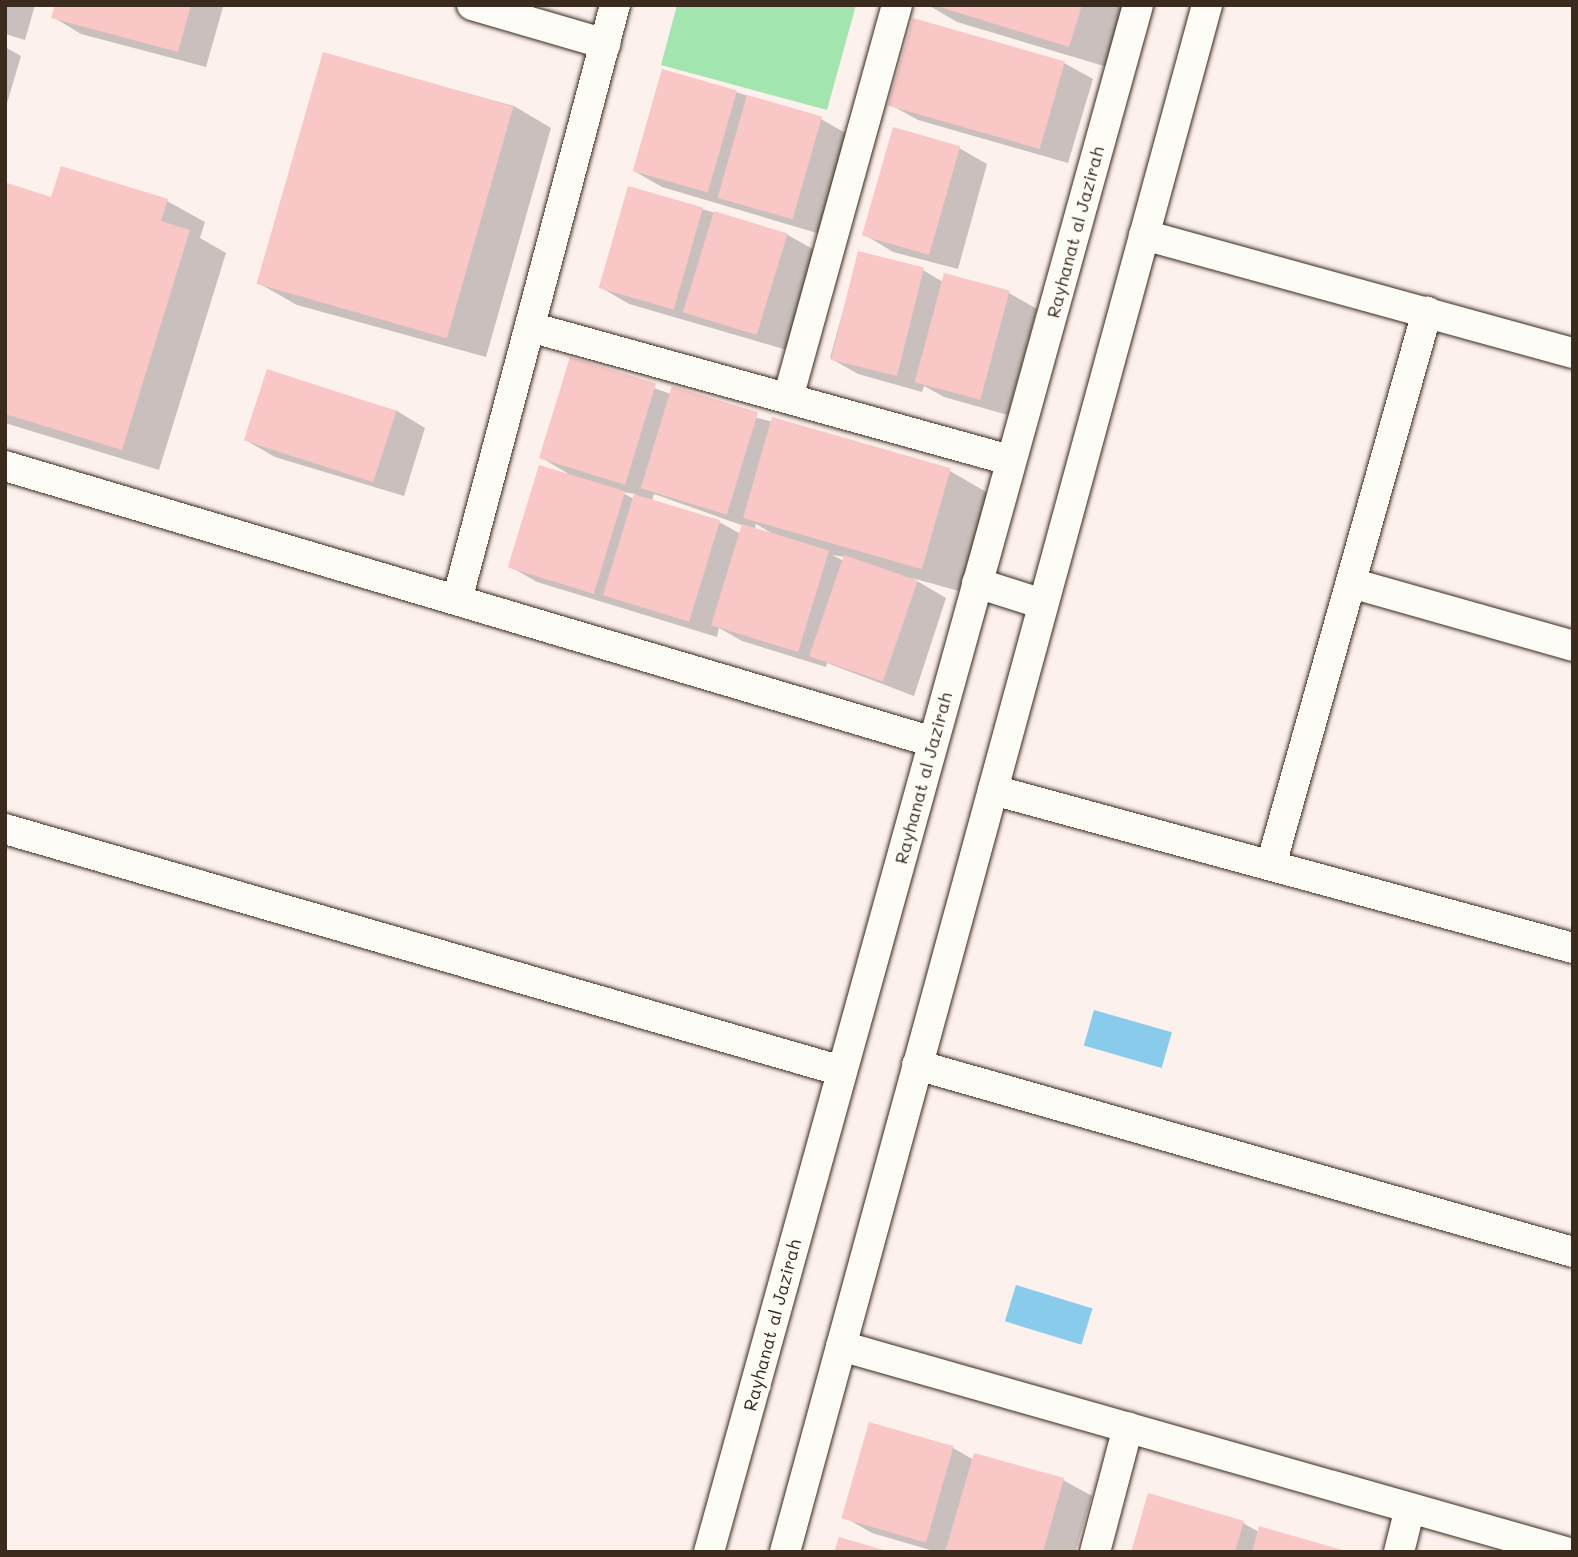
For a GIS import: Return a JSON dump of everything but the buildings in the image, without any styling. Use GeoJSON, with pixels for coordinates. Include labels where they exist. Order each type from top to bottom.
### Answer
{"type":"FeatureCollection","features":[{"type":"Feature","properties":{"kind":"street"},"geometry":{"type":"LineString","coordinates":[[472,5],[605,44]]}},
{"type":"Feature","properties":{"kind":"street"},"geometry":{"type":"LineString","coordinates":[[457,600],[615,5]]}},
{"type":"Feature","properties":{"kind":"street"},"geometry":{"type":"LineString","coordinates":[[788,398],[897,5]]}},
{"type":"Feature","properties":{"kind":"street","name":"Rayhanat al Jazirah"},"geometry":{"type":"LineString","coordinates":[[709,1552],[1138,5]]}},
{"type":"Feature","properties":{"kind":"street"},"geometry":{"type":"LineString","coordinates":[[785,1552],[1207,5]]}},
{"type":"Feature","properties":{"kind":"street"},"geometry":{"type":"LineString","coordinates":[[1144,235],[1573,352]]}},
{"type":"Feature","properties":{"kind":"street"},"geometry":{"type":"LineString","coordinates":[[1271,865],[1427,312]]}},
{"type":"Feature","properties":{"kind":"street"},"geometry":{"type":"LineString","coordinates":[[530,327],[1012,460]]}},
{"type":"Feature","properties":{"kind":"street"},"geometry":{"type":"LineString","coordinates":[[5,466],[933,742]]}},
{"type":"Feature","properties":{"kind":"street"},"geometry":{"type":"LineString","coordinates":[[977,583],[1043,604]]}},
{"type":"Feature","properties":{"kind":"street"},"geometry":{"type":"LineString","coordinates":[[1351,583],[1573,646]]}},
{"type":"Feature","properties":{"kind":"street"},"geometry":{"type":"LineString","coordinates":[[993,790],[1573,948]]}},
{"type":"Feature","properties":{"kind":"street"},"geometry":{"type":"LineString","coordinates":[[5,829],[842,1071]]}},
{"type":"Feature","properties":{"kind":"street"},"geometry":{"type":"LineString","coordinates":[[917,1065],[1573,1252]]}},
{"type":"Feature","properties":{"kind":"street"},"geometry":{"type":"LineString","coordinates":[[841,1346],[1565,1552]]}},
{"type":"Feature","properties":{"kind":"street"},"geometry":{"type":"LineString","coordinates":[[1095,1552],[1128,1427]]}},
{"type":"Feature","properties":{"kind":"street"},"geometry":{"type":"LineString","coordinates":[[1399,1552],[1410,1508]]}},
{"type":"Feature","properties":{"kind":"green space"},"geometry":{"type":"Polygon","coordinates":[[[677,5],[856,5],[827,110],[661,65],[677,5]]]}},
{"type":"Feature","properties":{"kind":"water"},"geometry":{"type":"Polygon","coordinates":[[[1094,1010],[1172,1032],[1162,1068],[1084,1046],[1094,1010]]]}},
{"type":"Feature","properties":{"kind":"water"},"geometry":{"type":"Polygon","coordinates":[[[1016,1285],[1093,1308],[1081,1345],[1005,1321],[1016,1285]]]}}]}
